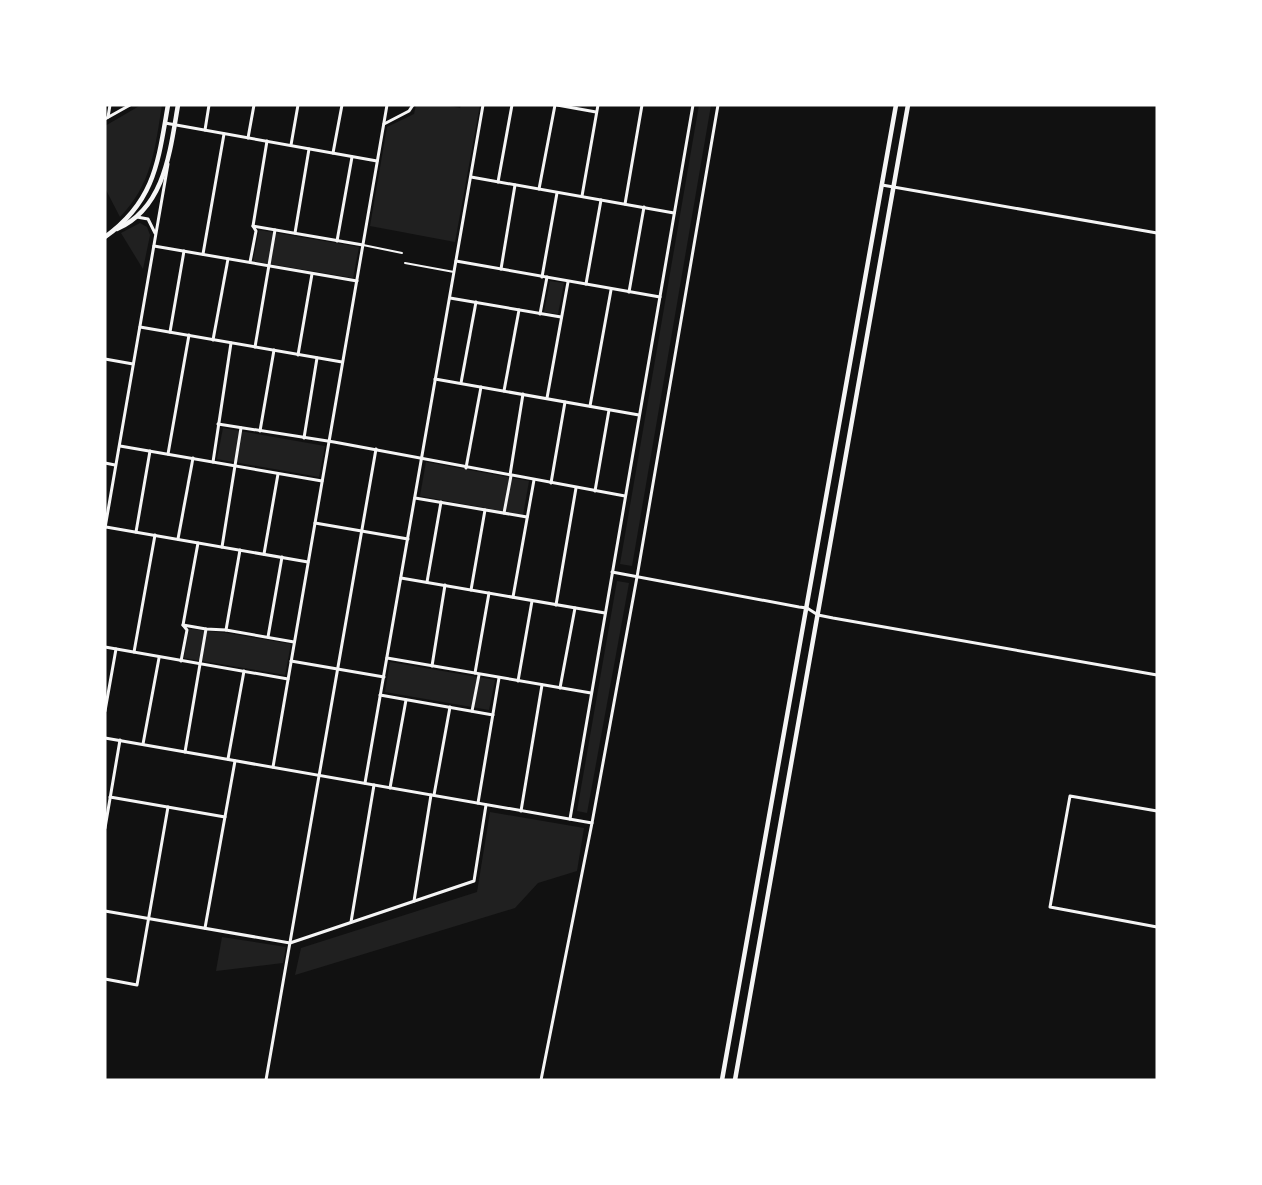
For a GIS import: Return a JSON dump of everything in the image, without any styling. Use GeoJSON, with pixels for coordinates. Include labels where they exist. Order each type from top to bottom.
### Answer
{"type":"FeatureCollection","features":[{"type":"Feature","properties":{"kind":"main road"},"geometry":{"type":"LineString","coordinates":[[105,237],[139,204],[151,184],[157,166],[168,105]]}},
{"type":"Feature","properties":{"kind":"main road"},"geometry":{"type":"LineString","coordinates":[[114,230],[137,218],[153,197],[168,163],[178,105]]}},
{"type":"Feature","properties":{"kind":"main road"},"geometry":{"type":"LineString","coordinates":[[723,1080],[896,105]]}},
{"type":"Feature","properties":{"kind":"main road"},"geometry":{"type":"LineString","coordinates":[[735,1080],[908,105]]}},
{"type":"Feature","properties":{"kind":"main road"},"geometry":{"type":"LineString","coordinates":[[845,394],[856,397]]}},
{"type":"Feature","properties":{"kind":"main road"},"geometry":{"type":"LineString","coordinates":[[759,872],[772,874]]}},
{"type":"Feature","properties":{"kind":"main road"},"geometry":{"type":"LineString","coordinates":[[757,888],[769,890]]}},
{"type":"Feature","properties":{"kind":"street"},"geometry":{"type":"LineString","coordinates":[[106,118],[110,105]]}},
{"type":"Feature","properties":{"kind":"street"},"geometry":{"type":"LineString","coordinates":[[106,118],[130,105]]}},
{"type":"Feature","properties":{"kind":"street"},"geometry":{"type":"LineString","coordinates":[[205,130],[210,105]]}},
{"type":"Feature","properties":{"kind":"street"},"geometry":{"type":"LineString","coordinates":[[248,138],[254,105]]}},
{"type":"Feature","properties":{"kind":"street"},"geometry":{"type":"LineString","coordinates":[[291,145],[298,105]]}},
{"type":"Feature","properties":{"kind":"street"},"geometry":{"type":"LineString","coordinates":[[333,153],[342,105]]}},
{"type":"Feature","properties":{"kind":"street"},"geometry":{"type":"LineString","coordinates":[[273,767],[387,105]]}},
{"type":"Feature","properties":{"kind":"street"},"geometry":{"type":"LineString","coordinates":[[384,124],[410,111],[413,105]]}},
{"type":"Feature","properties":{"kind":"street"},"geometry":{"type":"LineString","coordinates":[[365,783],[483,105]]}},
{"type":"Feature","properties":{"kind":"street"},"geometry":{"type":"LineString","coordinates":[[498,182],[512,105]]}},
{"type":"Feature","properties":{"kind":"street"},"geometry":{"type":"LineString","coordinates":[[539,189],[556,105],[597,112]]}},
{"type":"Feature","properties":{"kind":"street"},"geometry":{"type":"LineString","coordinates":[[582,196],[598,105]]}},
{"type":"Feature","properties":{"kind":"street"},"geometry":{"type":"LineString","coordinates":[[625,204],[642,105]]}},
{"type":"Feature","properties":{"kind":"street"},"geometry":{"type":"LineString","coordinates":[[570,819],[693,105]]}},
{"type":"Feature","properties":{"kind":"street"},"geometry":{"type":"LineString","coordinates":[[541,1080],[592,824],[637,577],[718,105]]}},
{"type":"Feature","properties":{"kind":"street"},"geometry":{"type":"LineString","coordinates":[[165,123],[377,160]]}},
{"type":"Feature","properties":{"kind":"street"},"geometry":{"type":"LineString","coordinates":[[203,254],[224,134]]}},
{"type":"Feature","properties":{"kind":"street"},"geometry":{"type":"LineString","coordinates":[[250,262],[256,231],[253,226],[267,141]]}},
{"type":"Feature","properties":{"kind":"street"},"geometry":{"type":"LineString","coordinates":[[295,233],[309,149]]}},
{"type":"Feature","properties":{"kind":"street"},"geometry":{"type":"LineString","coordinates":[[337,241],[352,156]]}},
{"type":"Feature","properties":{"kind":"street"},"geometry":{"type":"LineString","coordinates":[[168,163],[105,527],[308,562]]}},
{"type":"Feature","properties":{"kind":"street"},"geometry":{"type":"LineString","coordinates":[[471,177],[674,213]]}},
{"type":"Feature","properties":{"kind":"street"},"geometry":{"type":"LineString","coordinates":[[501,269],[515,185]]}},
{"type":"Feature","properties":{"kind":"street"},"geometry":{"type":"LineString","coordinates":[[882,185],[1157,233]]}},
{"type":"Feature","properties":{"kind":"street"},"geometry":{"type":"LineString","coordinates":[[540,314],[558,192]]}},
{"type":"Feature","properties":{"kind":"street"},"geometry":{"type":"LineString","coordinates":[[586,284],[601,200]]}},
{"type":"Feature","properties":{"kind":"street"},"geometry":{"type":"LineString","coordinates":[[628,292],[644,207]]}},
{"type":"Feature","properties":{"kind":"street"},"geometry":{"type":"LineString","coordinates":[[137,218],[148,219],[156,234]]}},
{"type":"Feature","properties":{"kind":"street"},"geometry":{"type":"LineString","coordinates":[[253,226],[402,253]]}},
{"type":"Feature","properties":{"kind":"street"},"geometry":{"type":"LineString","coordinates":[[255,347],[275,230]]}},
{"type":"Feature","properties":{"kind":"street"},"geometry":{"type":"LineString","coordinates":[[154,246],[357,281]]}},
{"type":"Feature","properties":{"kind":"street"},"geometry":{"type":"LineString","coordinates":[[170,332],[184,251]]}},
{"type":"Feature","properties":{"kind":"street"},"geometry":{"type":"LineString","coordinates":[[213,340],[228,259]]}},
{"type":"Feature","properties":{"kind":"street"},"geometry":{"type":"LineString","coordinates":[[456,261],[660,297]]}},
{"type":"Feature","properties":{"kind":"street"},"geometry":{"type":"LineString","coordinates":[[405,263],[454,272]]}},
{"type":"Feature","properties":{"kind":"street"},"geometry":{"type":"LineString","coordinates":[[298,355],[312,273]]}},
{"type":"Feature","properties":{"kind":"street"},"geometry":{"type":"LineString","coordinates":[[547,398],[568,281]]}},
{"type":"Feature","properties":{"kind":"street"},"geometry":{"type":"LineString","coordinates":[[590,406],[611,289]]}},
{"type":"Feature","properties":{"kind":"street"},"geometry":{"type":"LineString","coordinates":[[450,298],[561,317]]}},
{"type":"Feature","properties":{"kind":"street"},"geometry":{"type":"LineString","coordinates":[[461,383],[476,302]]}},
{"type":"Feature","properties":{"kind":"street"},"geometry":{"type":"LineString","coordinates":[[504,391],[519,310]]}},
{"type":"Feature","properties":{"kind":"street"},"geometry":{"type":"LineString","coordinates":[[140,327],[342,362]]}},
{"type":"Feature","properties":{"kind":"street"},"geometry":{"type":"LineString","coordinates":[[168,454],[189,335]]}},
{"type":"Feature","properties":{"kind":"street"},"geometry":{"type":"LineString","coordinates":[[213,462],[231,343]]}},
{"type":"Feature","properties":{"kind":"street"},"geometry":{"type":"LineString","coordinates":[[260,431],[274,350]]}},
{"type":"Feature","properties":{"kind":"street"},"geometry":{"type":"LineString","coordinates":[[304,438],[317,358]]}},
{"type":"Feature","properties":{"kind":"street"},"geometry":{"type":"LineString","coordinates":[[105,359],[133,364]]}},
{"type":"Feature","properties":{"kind":"street"},"geometry":{"type":"LineString","coordinates":[[435,379],[639,415]]}},
{"type":"Feature","properties":{"kind":"street"},"geometry":{"type":"LineString","coordinates":[[466,468],[480,387]]}},
{"type":"Feature","properties":{"kind":"street"},"geometry":{"type":"LineString","coordinates":[[504,513],[523,394]]}},
{"type":"Feature","properties":{"kind":"street"},"geometry":{"type":"LineString","coordinates":[[551,483],[565,402]]}},
{"type":"Feature","properties":{"kind":"street"},"geometry":{"type":"LineString","coordinates":[[595,491],[609,409]]}},
{"type":"Feature","properties":{"kind":"street"},"geometry":{"type":"LineString","coordinates":[[218,424],[376,449],[418,457],[422,460],[625,496]]}},
{"type":"Feature","properties":{"kind":"street"},"geometry":{"type":"LineString","coordinates":[[222,547],[241,428]]}},
{"type":"Feature","properties":{"kind":"street"},"geometry":{"type":"LineString","coordinates":[[119,446],[322,481]]}},
{"type":"Feature","properties":{"kind":"street"},"geometry":{"type":"LineString","coordinates":[[266,1080],[376,449]]}},
{"type":"Feature","properties":{"kind":"street"},"geometry":{"type":"LineString","coordinates":[[136,532],[150,451]]}},
{"type":"Feature","properties":{"kind":"street"},"geometry":{"type":"LineString","coordinates":[[178,539],[193,458]]}},
{"type":"Feature","properties":{"kind":"street"},"geometry":{"type":"LineString","coordinates":[[105,463],[116,465]]}},
{"type":"Feature","properties":{"kind":"street"},"geometry":{"type":"LineString","coordinates":[[264,554],[278,474]]}},
{"type":"Feature","properties":{"kind":"street"},"geometry":{"type":"LineString","coordinates":[[513,597],[534,480]]}},
{"type":"Feature","properties":{"kind":"street"},"geometry":{"type":"LineString","coordinates":[[556,605],[576,487]]}},
{"type":"Feature","properties":{"kind":"street"},"geometry":{"type":"LineString","coordinates":[[415,498],[527,518]]}},
{"type":"Feature","properties":{"kind":"street"},"geometry":{"type":"LineString","coordinates":[[427,582],[441,502]]}},
{"type":"Feature","properties":{"kind":"street"},"geometry":{"type":"LineString","coordinates":[[471,590],[485,510]]}},
{"type":"Feature","properties":{"kind":"street"},"geometry":{"type":"LineString","coordinates":[[315,523],[408,539]]}},
{"type":"Feature","properties":{"kind":"street"},"geometry":{"type":"LineString","coordinates":[[134,652],[155,535]]}},
{"type":"Feature","properties":{"kind":"street"},"geometry":{"type":"LineString","coordinates":[[181,661],[187,630],[183,625],[198,542]]}},
{"type":"Feature","properties":{"kind":"street"},"geometry":{"type":"LineString","coordinates":[[226,630],[240,550]]}},
{"type":"Feature","properties":{"kind":"street"},"geometry":{"type":"LineString","coordinates":[[268,637],[282,557]]}},
{"type":"Feature","properties":{"kind":"street"},"geometry":{"type":"LineString","coordinates":[[612,572],[807,608],[818,615],[1157,675]]}},
{"type":"Feature","properties":{"kind":"street"},"geometry":{"type":"LineString","coordinates":[[401,578],[605,613]]}},
{"type":"Feature","properties":{"kind":"street"},"geometry":{"type":"LineString","coordinates":[[432,666],[445,585]]}},
{"type":"Feature","properties":{"kind":"street"},"geometry":{"type":"LineString","coordinates":[[472,711],[489,593]]}},
{"type":"Feature","properties":{"kind":"street"},"geometry":{"type":"LineString","coordinates":[[518,681],[532,600]]}},
{"type":"Feature","properties":{"kind":"street"},"geometry":{"type":"LineString","coordinates":[[560,688],[574,608]]}},
{"type":"Feature","properties":{"kind":"street"},"geometry":{"type":"LineString","coordinates":[[183,625],[294,642]]}},
{"type":"Feature","properties":{"kind":"street"},"geometry":{"type":"LineString","coordinates":[[185,752],[206,629]]}},
{"type":"Feature","properties":{"kind":"street"},"geometry":{"type":"LineString","coordinates":[[105,647],[288,679]]}},
{"type":"Feature","properties":{"kind":"street"},"geometry":{"type":"LineString","coordinates":[[105,711],[116,649]]}},
{"type":"Feature","properties":{"kind":"street"},"geometry":{"type":"LineString","coordinates":[[143,744],[159,657]]}},
{"type":"Feature","properties":{"kind":"street"},"geometry":{"type":"LineString","coordinates":[[387,658],[591,693]]}},
{"type":"Feature","properties":{"kind":"street"},"geometry":{"type":"LineString","coordinates":[[291,661],[384,677]]}},
{"type":"Feature","properties":{"kind":"street"},"geometry":{"type":"LineString","coordinates":[[228,759],[244,671]]}},
{"type":"Feature","properties":{"kind":"street"},"geometry":{"type":"LineString","coordinates":[[478,803],[499,677]]}},
{"type":"Feature","properties":{"kind":"street"},"geometry":{"type":"LineString","coordinates":[[521,811],[542,685]]}},
{"type":"Feature","properties":{"kind":"street"},"geometry":{"type":"LineString","coordinates":[[380,695],[493,715]]}},
{"type":"Feature","properties":{"kind":"street"},"geometry":{"type":"LineString","coordinates":[[390,788],[406,700]]}},
{"type":"Feature","properties":{"kind":"street"},"geometry":{"type":"LineString","coordinates":[[414,901],[450,707]]}},
{"type":"Feature","properties":{"kind":"street"},"geometry":{"type":"LineString","coordinates":[[105,738],[592,824]]}},
{"type":"Feature","properties":{"kind":"street"},"geometry":{"type":"LineString","coordinates":[[105,828],[120,740]]}},
{"type":"Feature","properties":{"kind":"street"},"geometry":{"type":"LineString","coordinates":[[206,928],[235,760]]}},
{"type":"Feature","properties":{"kind":"street"},"geometry":{"type":"LineString","coordinates":[[351,922],[374,785]]}},
{"type":"Feature","properties":{"kind":"street"},"geometry":{"type":"LineString","coordinates":[[1157,811],[1070,796],[1050,907],[1157,927]]}},
{"type":"Feature","properties":{"kind":"street"},"geometry":{"type":"LineString","coordinates":[[110,797],[225,817]]}},
{"type":"Feature","properties":{"kind":"street"},"geometry":{"type":"LineString","coordinates":[[105,910],[290,943],[474,881],[486,805]]}},
{"type":"Feature","properties":{"kind":"street"},"geometry":{"type":"LineString","coordinates":[[105,979],[137,985],[168,807]]}},
{"type":"Feature","properties":{"kind":"shaded area"},"geometry":{"type":"Polygon","coordinates":[[[141,105],[162,105],[157,136],[146,178],[131,204],[120,217],[105,188],[105,126],[141,105]]]}},
{"type":"Feature","properties":{"kind":"shaded area"},"geometry":{"type":"Polygon","coordinates":[[[416,105],[444,105],[460,108],[461,105],[480,105],[455,242],[370,226],[387,127],[414,114],[416,105]]]}},
{"type":"Feature","properties":{"kind":"shaded area"},"geometry":{"type":"Polygon","coordinates":[[[699,105],[711,105],[632,566],[620,564],[699,105]]]}},
{"type":"Feature","properties":{"kind":"shaded area"},"geometry":{"type":"Polygon","coordinates":[[[140,223],[147,227],[150,235],[143,269],[121,233],[140,223]]]}},
{"type":"Feature","properties":{"kind":"shaded area"},"geometry":{"type":"Polygon","coordinates":[[[259,230],[359,247],[353,278],[253,261],[259,230]]]}},
{"type":"Feature","properties":{"kind":"shaded area"},"geometry":{"type":"Polygon","coordinates":[[[550,281],[564,283],[558,314],[544,312],[550,281]]]}},
{"type":"Feature","properties":{"kind":"shaded area"},"geometry":{"type":"Polygon","coordinates":[[[223,428],[325,446],[319,477],[217,459],[223,428]]]}},
{"type":"Feature","properties":{"kind":"shaded area"},"geometry":{"type":"Polygon","coordinates":[[[426,462],[529,481],[523,515],[420,496],[426,462]]]}},
{"type":"Feature","properties":{"kind":"shaded area"},"geometry":{"type":"Polygon","coordinates":[[[617,581],[629,583],[587,813],[577,811],[617,581]]]}},
{"type":"Feature","properties":{"kind":"shaded area"},"geometry":{"type":"Polygon","coordinates":[[[189,629],[291,644],[285,675],[184,658],[189,629]]]}},
{"type":"Feature","properties":{"kind":"shaded area"},"geometry":{"type":"Polygon","coordinates":[[[390,662],[495,680],[489,710],[385,692],[390,662]]]}},
{"type":"Feature","properties":{"kind":"shaded area"},"geometry":{"type":"Polygon","coordinates":[[[490,812],[584,828],[577,871],[538,883],[515,908],[295,975],[301,948],[477,892],[490,812]]]}},
{"type":"Feature","properties":{"kind":"shaded area"},"geometry":{"type":"Polygon","coordinates":[[[222,937],[286,947],[283,963],[216,971],[222,937]]]}}]}
